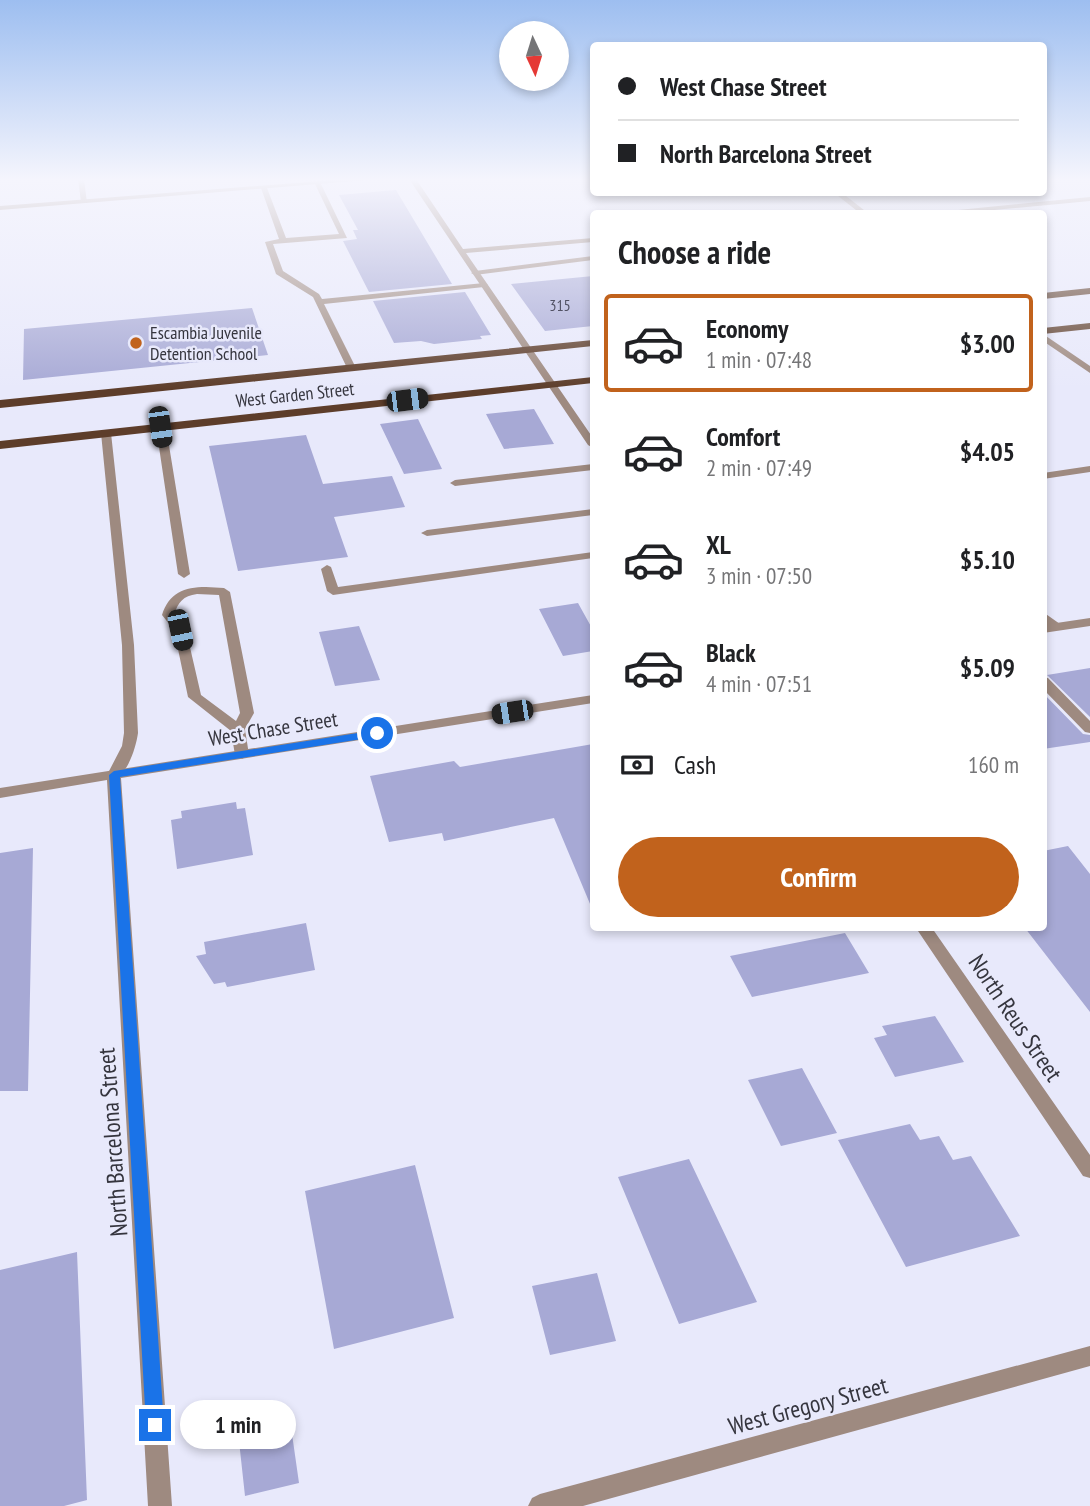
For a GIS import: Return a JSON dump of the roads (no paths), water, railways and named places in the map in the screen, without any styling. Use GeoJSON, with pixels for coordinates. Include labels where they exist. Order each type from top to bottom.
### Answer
{"type":"FeatureCollection","features":[{"type":"Feature","properties":{"kind":"main road"},"geometry":{"type":"LineString","coordinates":[[1047,296],[1090,291]]}},
{"type":"Feature","properties":{"kind":"main road"},"geometry":{"type":"LineString","coordinates":[[1047,331],[1090,326]]}},
{"type":"Feature","properties":{"kind":"main road","name":"West Garden Street"},"geometry":{"type":"LineString","coordinates":[[0,404],[590,343]]}},
{"type":"Feature","properties":{"kind":"main road","name":"West Garden Street"},"geometry":{"type":"LineString","coordinates":[[0,444],[590,380]]}},
{"type":"Feature","properties":{"kind":"street"},"geometry":{"type":"LineString","coordinates":[[271,249],[279,272],[316,296],[351,368]]}},
{"type":"Feature","properties":{"kind":"street"},"geometry":{"type":"LineString","coordinates":[[482,249],[461,251],[590,441]]}},
{"type":"Feature","properties":{"kind":"street"},"geometry":{"type":"LineString","coordinates":[[475,272],[590,258]]}},
{"type":"Feature","properties":{"kind":"street"},"geometry":{"type":"LineString","coordinates":[[319,302],[484,285]]}},
{"type":"Feature","properties":{"kind":"street"},"geometry":{"type":"LineString","coordinates":[[1047,340],[1090,370]]}},
{"type":"Feature","properties":{"kind":"street"},"geometry":{"type":"LineString","coordinates":[[160,427],[184,573]]}},
{"type":"Feature","properties":{"kind":"street"},"geometry":{"type":"LineString","coordinates":[[106,433],[128,645],[131,733],[130,746],[114,775]]}},
{"type":"Feature","properties":{"kind":"street"},"geometry":{"type":"LineString","coordinates":[[455,483],[590,467]]}},
{"type":"Feature","properties":{"kind":"street"},"geometry":{"type":"LineString","coordinates":[[1047,475],[1090,469]]}},
{"type":"Feature","properties":{"kind":"street"},"geometry":{"type":"LineString","coordinates":[[427,533],[590,512]]}},
{"type":"Feature","properties":{"kind":"street"},"geometry":{"type":"LineString","coordinates":[[327,569],[333,591],[590,555]]}},
{"type":"Feature","properties":{"kind":"street"},"geometry":{"type":"LineString","coordinates":[[238,729],[204,707],[195,697],[180,630],[168,615],[170,604],[177,596],[188,591],[224,592],[247,713],[238,729],[242,755]]}},
{"type":"Feature","properties":{"kind":"street"},"geometry":{"type":"LineString","coordinates":[[1049,628],[1090,622]]}},
{"type":"Feature","properties":{"kind":"street"},"geometry":{"type":"LineString","coordinates":[[1047,685],[1090,729]]}},
{"type":"Feature","properties":{"kind":"street","name":"West Chase Street"},"geometry":{"type":"LineString","coordinates":[[0,793],[590,699]]}},
{"type":"Feature","properties":{"kind":"street","name":"North Barcelona Street"},"geometry":{"type":"LineString","coordinates":[[114,775],[160,1506]]}},
{"type":"Feature","properties":{"kind":"street","name":"North Reus Street"},"geometry":{"type":"LineString","coordinates":[[926,931],[1090,1170]]}},
{"type":"Feature","properties":{"kind":"street","name":"West Gregory Street"},"geometry":{"type":"LineString","coordinates":[[540,1506],[1090,1356]]}},
{"type":"Feature","properties":{"kind":"place","name":"Escambia Juvenile Detention School"},"geometry":{"type":"Point","coordinates":[136,343]}}]}
